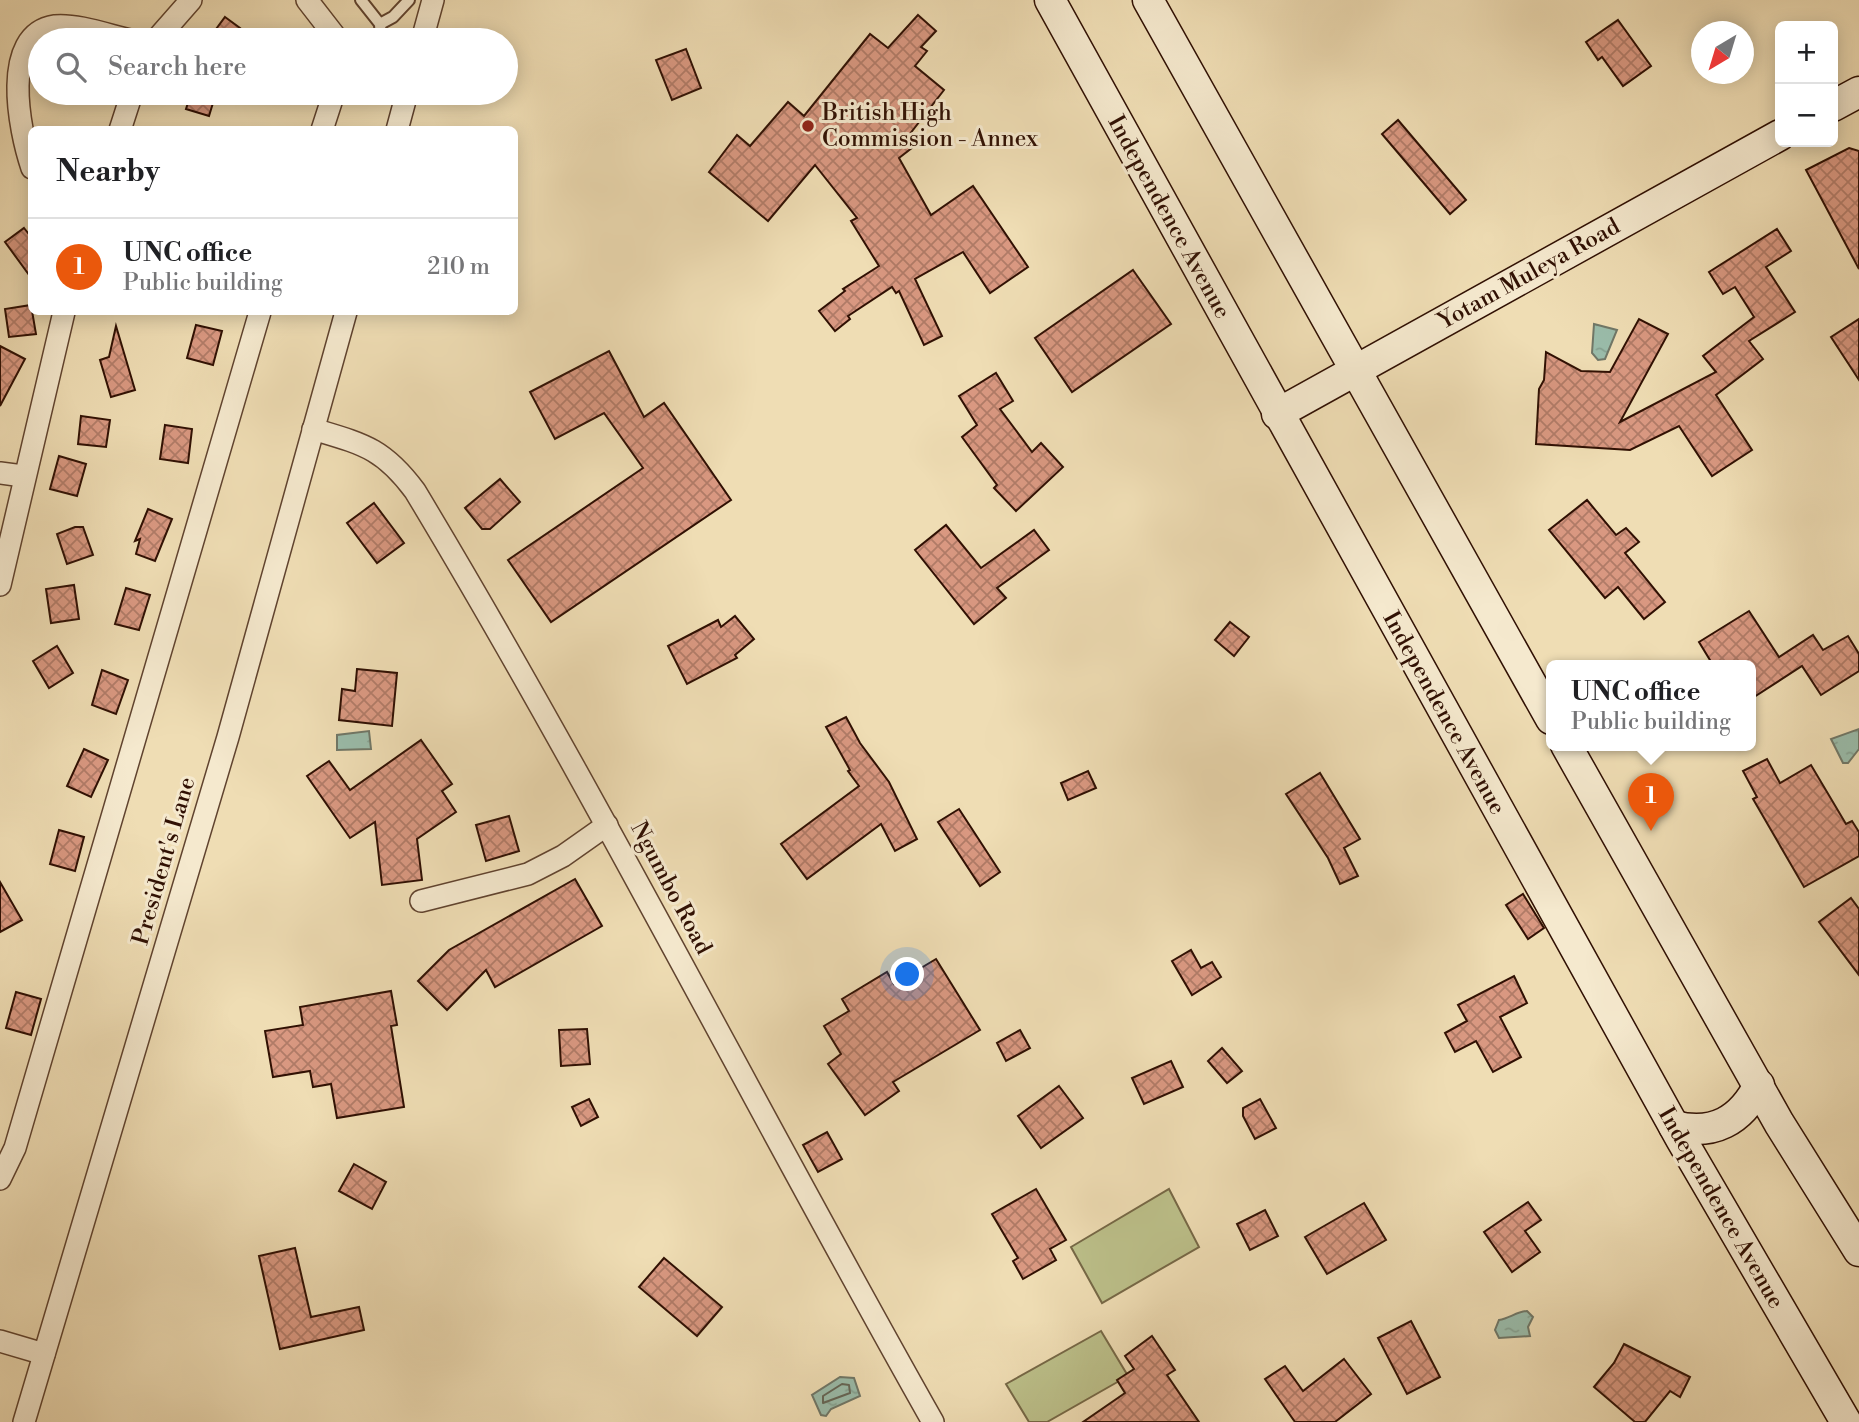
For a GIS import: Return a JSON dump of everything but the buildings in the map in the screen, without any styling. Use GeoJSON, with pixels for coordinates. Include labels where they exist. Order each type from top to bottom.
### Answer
{"type":"FeatureCollection","features":[{"type":"Feature","properties":{"kind":"main road","name":"Independence Avenue"},"geometry":{"type":"LineString","coordinates":[[1050,0],[1277,414],[1695,1164],[1846,1422]]}},
{"type":"Feature","properties":{"kind":"main road"},"geometry":{"type":"LineString","coordinates":[[1148,0],[1354,373],[1546,710]]}},
{"type":"Feature","properties":{"kind":"main road"},"geometry":{"type":"LineString","coordinates":[[1838,104],[1859,92]]}},
{"type":"Feature","properties":{"kind":"main road","name":"Yotam Muleya Road"},"geometry":{"type":"LineString","coordinates":[[1277,414],[1775,138]]}},
{"type":"Feature","properties":{"kind":"main road"},"geometry":{"type":"LineString","coordinates":[[1569,751],[1779,1123],[1859,1251]]}},
{"type":"Feature","properties":{"kind":"main road"},"geometry":{"type":"LineString","coordinates":[[1674,1126],[1691,1131],[1725,1125],[1751,1102],[1759,1085]]}},
{"type":"Feature","properties":{"kind":"main road"},"geometry":{"type":"LineString","coordinates":[[1695,1164],[1713,1135],[1728,1125],[1744,1120],[1779,1123]]}},
{"type":"Feature","properties":{"kind":"street"},"geometry":{"type":"LineString","coordinates":[[166,28],[191,0]]}},
{"type":"Feature","properties":{"kind":"street"},"geometry":{"type":"LineString","coordinates":[[307,0],[329,28]]}},
{"type":"Feature","properties":{"kind":"street"},"geometry":{"type":"LineString","coordinates":[[425,28],[433,0]]}},
{"type":"Feature","properties":{"kind":"street"},"geometry":{"type":"LineString","coordinates":[[49,28],[67,28]]}},
{"type":"Feature","properties":{"kind":"street"},"geometry":{"type":"LineString","coordinates":[[28,42],[15,62],[14,85],[16,116],[28,155]]}},
{"type":"Feature","properties":{"kind":"street"},"geometry":{"type":"LineString","coordinates":[[121,126],[128,105]]}},
{"type":"Feature","properties":{"kind":"street"},"geometry":{"type":"LineString","coordinates":[[323,126],[330,105]]}},
{"type":"Feature","properties":{"kind":"street"},"geometry":{"type":"LineString","coordinates":[[398,126],[404,105]]}},
{"type":"Feature","properties":{"kind":"street"},"geometry":{"type":"LineString","coordinates":[[0,584],[23,476],[63,315]]}},
{"type":"Feature","properties":{"kind":"street"},"geometry":{"type":"LineString","coordinates":[[0,1179],[19,1135],[259,315]]}},
{"type":"Feature","properties":{"kind":"street","name":"President's Lane"},"geometry":{"type":"LineString","coordinates":[[24,1422],[228,737],[345,315]]}},
{"type":"Feature","properties":{"kind":"street","name":"Ngumbo Road"},"geometry":{"type":"LineString","coordinates":[[313,429],[376,450],[396,466],[415,491],[607,824],[828,1236],[933,1422]]}},
{"type":"Feature","properties":{"kind":"street"},"geometry":{"type":"LineString","coordinates":[[0,474],[23,476]]}},
{"type":"Feature","properties":{"kind":"street"},"geometry":{"type":"LineString","coordinates":[[421,901],[528,874],[563,856],[607,824]]}},
{"type":"Feature","properties":{"kind":"street"},"geometry":{"type":"LineString","coordinates":[[0,1341],[44,1354]]}},
{"type":"Feature","properties":{"kind":"lane"},"geometry":{"type":"LineString","coordinates":[[361,0],[380,28]]}},
{"type":"Feature","properties":{"kind":"lane"},"geometry":{"type":"LineString","coordinates":[[380,24],[393,17],[409,0]]}},
{"type":"Feature","properties":{"kind":"green space"},"geometry":{"type":"Polygon","coordinates":[[[1169,1189],[1199,1247],[1102,1303],[1071,1247],[1169,1189]]]}},
{"type":"Feature","properties":{"kind":"green space"},"geometry":{"type":"Polygon","coordinates":[[[1101,1331],[1128,1376],[1047,1422],[1029,1422],[1006,1384],[1101,1331]]]}},
{"type":"Feature","properties":{"kind":"water"},"geometry":{"type":"Polygon","coordinates":[[[1594,324],[1617,330],[1605,359],[1598,360],[1592,353],[1594,324]]]}},
{"type":"Feature","properties":{"kind":"water"},"geometry":{"type":"Polygon","coordinates":[[[1859,729],[1859,749],[1848,763],[1843,763],[1831,739],[1859,729]]]}},
{"type":"Feature","properties":{"kind":"water"},"geometry":{"type":"Polygon","coordinates":[[[369,731],[371,749],[337,750],[337,735],[369,731]]]}},
{"type":"Feature","properties":{"kind":"water"},"geometry":{"type":"Polygon","coordinates":[[[1527,1311],[1533,1317],[1528,1327],[1530,1336],[1499,1338],[1495,1330],[1499,1320],[1527,1311]]]}},
{"type":"Feature","properties":{"kind":"water"},"geometry":{"type":"Polygon","coordinates":[[[840,1377],[854,1378],[860,1396],[831,1409],[826,1416],[821,1415],[812,1395],[840,1377]]]}},
{"type":"Feature","properties":{"kind":"place","name":"British High Commission - Annex"},"geometry":{"type":"Point","coordinates":[808,126]}},
{"type":"Feature","properties":{"kind":"place","name":"UNC office"},"geometry":{"type":"Point","coordinates":[1651,831]}}]}
